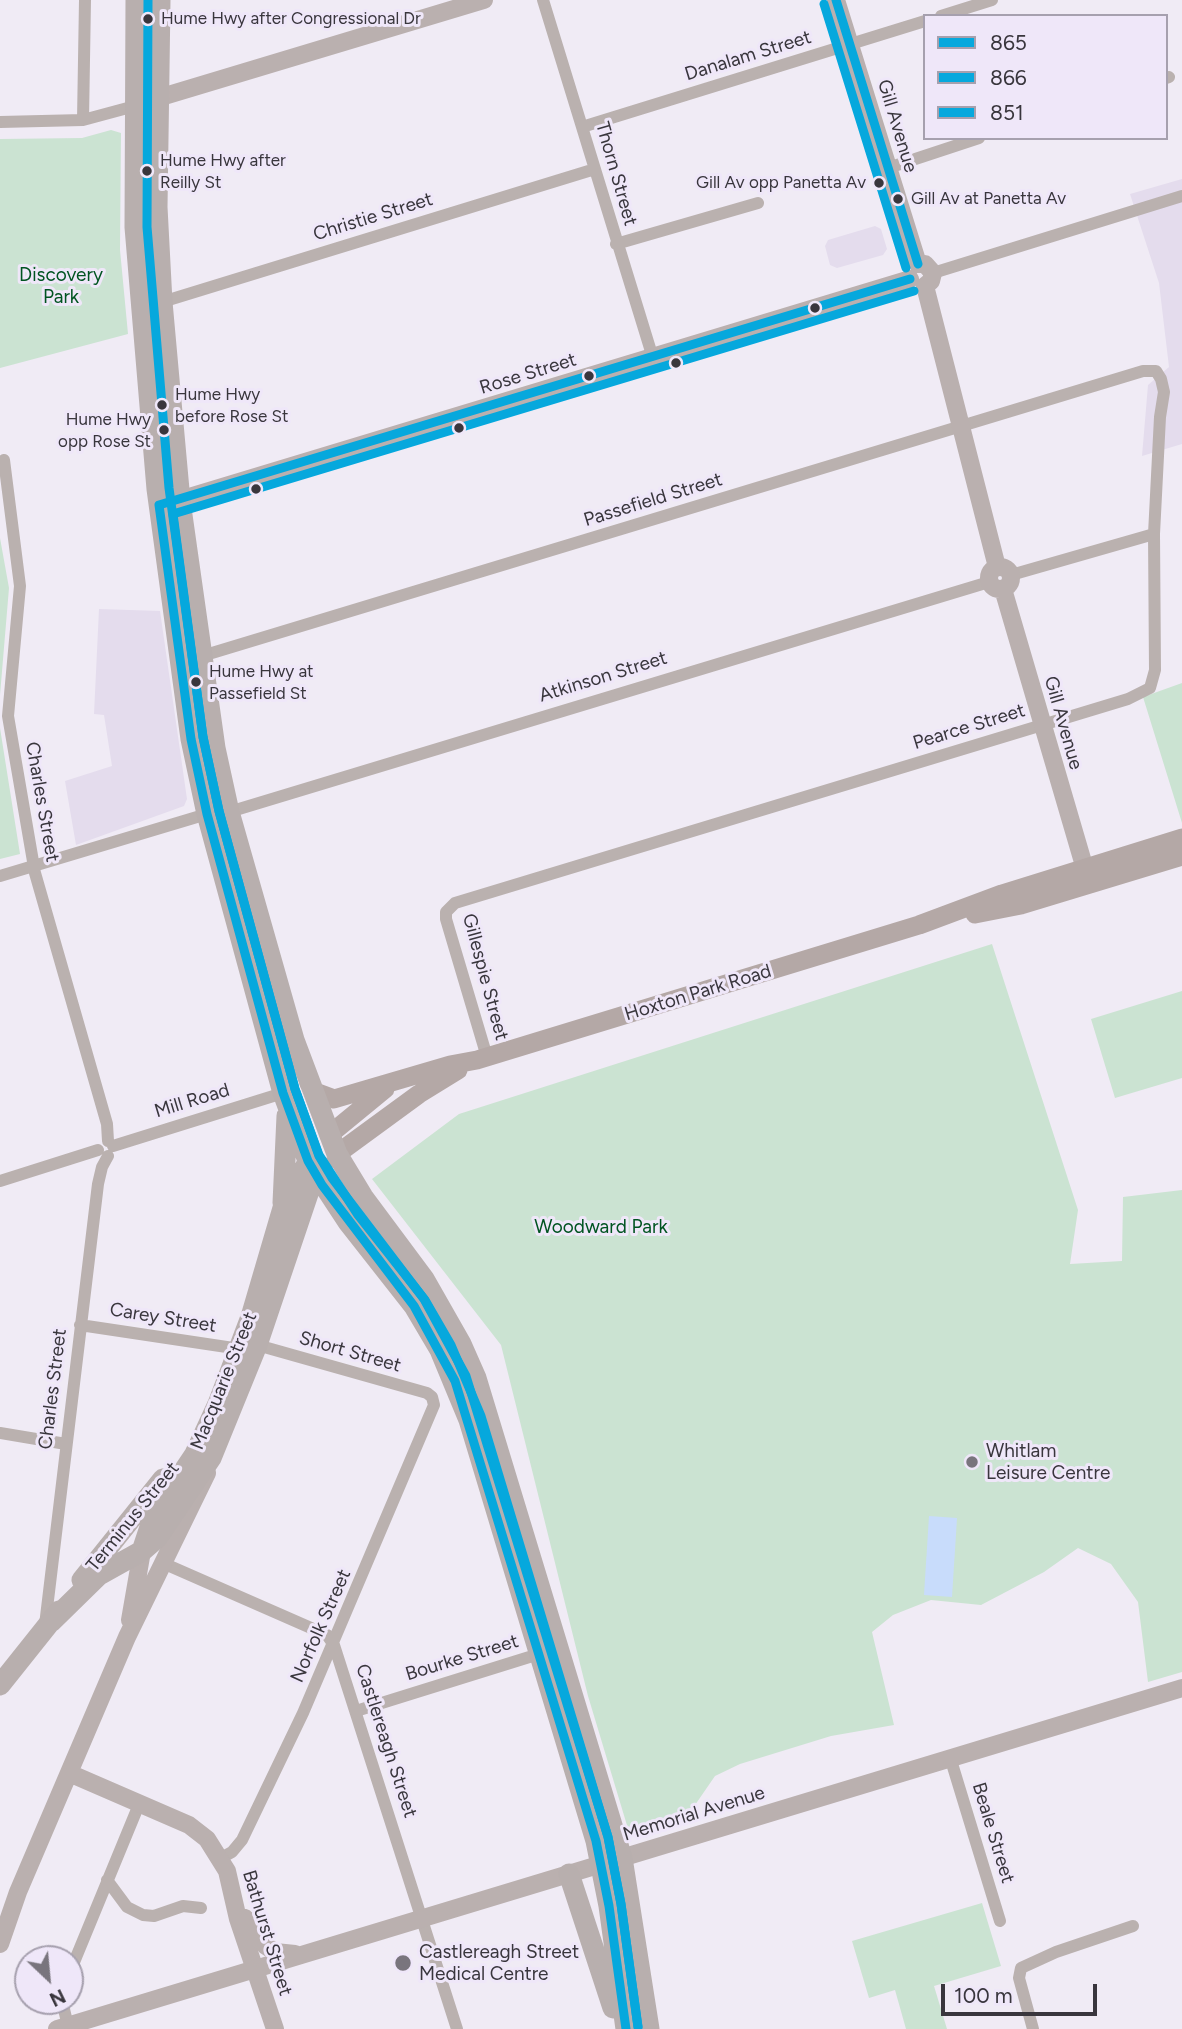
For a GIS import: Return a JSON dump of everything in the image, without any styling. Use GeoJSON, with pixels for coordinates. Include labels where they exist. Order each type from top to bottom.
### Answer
{"type":"FeatureCollection","features":[{"type":"Feature","properties":{"kind":"highway"},"geometry":{"type":"LineString","coordinates":[[136,0],[135,227],[159,505],[191,739],[207,814],[285,1099],[312,1168],[348,1222],[414,1306],[455,1381],[538,1654],[612,1861],[625,2022]]}},
{"type":"Feature","properties":{"kind":"highway"},"geometry":{"type":"LineString","coordinates":[[160,0],[157,207],[162,302],[180,501],[215,748],[229,812],[307,1080],[333,1145],[363,1197],[424,1279],[461,1344],[476,1378],[612,1861],[649,2029]]}},
{"type":"Feature","properties":{"kind":"highway"},"geometry":{"type":"LineString","coordinates":[[283,1208],[285,1099]]}},
{"type":"Feature","properties":{"kind":"highway"},"geometry":{"type":"LineString","coordinates":[[312,1168],[333,1145]]}},
{"type":"Feature","properties":{"kind":"highway","name":"Macquarie Street"},"geometry":{"type":"LineString","coordinates":[[214,1453],[248,1347],[283,1208],[312,1168]]}},
{"type":"Feature","properties":{"kind":"highway","name":"Macquarie Street"},"geometry":{"type":"LineString","coordinates":[[142,1551],[154,1515],[195,1454],[248,1347],[295,1231],[312,1168]]}},
{"type":"Feature","properties":{"kind":"highway"},"geometry":{"type":"LineString","coordinates":[[295,1231],[305,1215],[318,1209],[337,1213],[348,1222]]}},
{"type":"Feature","properties":{"kind":"highway","name":"Terminus Street"},"geometry":{"type":"LineString","coordinates":[[0,1685],[197,1439],[215,1411]]}},
{"type":"Feature","properties":{"kind":"highway","name":"Terminus Street"},"geometry":{"type":"LineString","coordinates":[[48,1626],[100,1575],[142,1551],[168,1526],[214,1453]]}},
{"type":"Feature","properties":{"kind":"highway"},"geometry":{"type":"LineString","coordinates":[[569,1874],[613,2009],[625,2022]]}},
{"type":"Feature","properties":{"kind":"main road","name":"Hoxton Park Road"},"geometry":{"type":"LineString","coordinates":[[1088,879],[1182,838]]}},
{"type":"Feature","properties":{"kind":"main road","name":"Hoxton Park Road"},"geometry":{"type":"LineString","coordinates":[[307,1080],[315,1092],[331,1099],[482,1059],[919,925],[1002,894],[1088,879],[1182,856]]}},
{"type":"Feature","properties":{"kind":"main road","name":"Hoxton Park Road"},"geometry":{"type":"LineString","coordinates":[[333,1145],[482,1059]]}},
{"type":"Feature","properties":{"kind":"main road","name":"Hoxton Park Road"},"geometry":{"type":"LineString","coordinates":[[333,1145],[381,1092],[418,1074]]}},
{"type":"Feature","properties":{"kind":"street"},"geometry":{"type":"LineString","coordinates":[[83,120],[85,0]]}},
{"type":"Feature","properties":{"kind":"street"},"geometry":{"type":"LineString","coordinates":[[0,122],[83,120],[484,0]]}},
{"type":"Feature","properties":{"kind":"street","name":"Thorn Street"},"geometry":{"type":"LineString","coordinates":[[543,0],[653,358]]}},
{"type":"Feature","properties":{"kind":"street","name":"Gill Avenue"},"geometry":{"type":"LineString","coordinates":[[836,0],[921,276],[1000,578],[1041,726],[1088,879]]}},
{"type":"Feature","properties":{"kind":"street"},"geometry":{"type":"LineString","coordinates":[[947,14],[992,0]]}},
{"type":"Feature","properties":{"kind":"street","name":"Danalam Street"},"geometry":{"type":"LineString","coordinates":[[582,127],[923,22]]}},
{"type":"Feature","properties":{"kind":"street"},"geometry":{"type":"LineString","coordinates":[[888,168],[973,140]]}},
{"type":"Feature","properties":{"kind":"street","name":"Christie Street"},"geometry":{"type":"LineString","coordinates":[[162,302],[595,169]]}},
{"type":"Feature","properties":{"kind":"street","name":"Rose Street"},"geometry":{"type":"LineString","coordinates":[[159,505],[180,501],[1182,196]]}},
{"type":"Feature","properties":{"kind":"street"},"geometry":{"type":"LineString","coordinates":[[616,244],[758,203]]}},
{"type":"Feature","properties":{"kind":"street","name":"Pearce Street"},"geometry":{"type":"LineString","coordinates":[[450,907],[461,900],[1128,699],[1150,688],[1155,670],[1154,534],[1160,417],[1164,391],[1156,371],[1115,381]]}},
{"type":"Feature","properties":{"kind":"street","name":"Passefield Street"},"geometry":{"type":"LineString","coordinates":[[202,656],[1115,381]]}},
{"type":"Feature","properties":{"kind":"street","name":"Charles Street"},"geometry":{"type":"LineString","coordinates":[[4,460],[20,586],[8,716],[34,866],[107,1124],[107,1148],[98,1184],[66,1444],[48,1626]]}},
{"type":"Feature","properties":{"kind":"street","name":"Atkinson Street"},"geometry":{"type":"LineString","coordinates":[[229,812],[1000,578],[1154,534]]}},
{"type":"Feature","properties":{"kind":"street"},"geometry":{"type":"LineString","coordinates":[[0,876],[207,814]]}},
{"type":"Feature","properties":{"kind":"street","name":"Gillespie Street"},"geometry":{"type":"LineString","coordinates":[[450,907],[446,919],[482,1059]]}},
{"type":"Feature","properties":{"kind":"street","name":"Mill Road"},"geometry":{"type":"LineString","coordinates":[[0,1181],[107,1148],[285,1099]]}},
{"type":"Feature","properties":{"kind":"street","name":"Carey Street"},"geometry":{"type":"LineString","coordinates":[[80,1325],[248,1347]]}},
{"type":"Feature","properties":{"kind":"street","name":"Short Street"},"geometry":{"type":"LineString","coordinates":[[248,1347],[432,1396]]}},
{"type":"Feature","properties":{"kind":"street","name":"Norfolk Street"},"geometry":{"type":"LineString","coordinates":[[221,1857],[232,1852],[242,1840],[334,1645],[434,1405],[432,1396]]}},
{"type":"Feature","properties":{"kind":"street"},"geometry":{"type":"LineString","coordinates":[[0,1433],[66,1444]]}},
{"type":"Feature","properties":{"kind":"street","name":"Macquarie Street"},"geometry":{"type":"LineString","coordinates":[[0,1944],[6,1913],[127,1637],[202,1488],[214,1453]]}},
{"type":"Feature","properties":{"kind":"street","name":"Macquarie Street"},"geometry":{"type":"LineString","coordinates":[[127,1637],[142,1551]]}},
{"type":"Feature","properties":{"kind":"street","name":"Castlereagh Street"},"geometry":{"type":"LineString","coordinates":[[165,1564],[327,1635],[334,1645],[424,1917],[457,2029]]}},
{"type":"Feature","properties":{"kind":"street","name":"Bourke Street"},"geometry":{"type":"LineString","coordinates":[[356,1711],[538,1654]]}},
{"type":"Feature","properties":{"kind":"street","name":"Memorial Avenue"},"geometry":{"type":"LineString","coordinates":[[63,2027],[94,2024],[255,1969],[1182,1688]]}},
{"type":"Feature","properties":{"kind":"street","name":"Beale Street"},"geometry":{"type":"LineString","coordinates":[[950,1757],[1000,1921]]}},
{"type":"Feature","properties":{"kind":"street","name":"Bathurst Street"},"geometry":{"type":"LineString","coordinates":[[69,1773],[189,1825],[208,1839],[221,1857],[275,2029]]}},
{"type":"Feature","properties":{"kind":"street"},"geometry":{"type":"LineString","coordinates":[[81,1945],[140,1802]]}},
{"type":"Feature","properties":{"kind":"street"},"geometry":{"type":"LineString","coordinates":[[107,1881],[127,1908],[143,1915],[154,1916],[183,1906],[201,1908]]}},
{"type":"Feature","properties":{"kind":"street"},"geometry":{"type":"LineString","coordinates":[[234,1899],[266,1947],[275,1952],[304,1954]]}},
{"type":"Feature","properties":{"kind":"street"},"geometry":{"type":"LineString","coordinates":[[1033,2029],[1019,1978],[1021,1968],[1056,1952],[1133,1927]]}},
{"type":"Feature","properties":{"kind":"shaded area"},"geometry":{"type":"Polygon","coordinates":[[[1182,179],[1182,444],[1142,456],[1148,385],[1169,367],[1159,283],[1130,194],[1182,179]]]}},
{"type":"Feature","properties":{"kind":"shaded area"},"geometry":{"type":"Polygon","coordinates":[[[875,226],[881,229],[887,249],[883,255],[837,268],[830,265],[825,246],[828,240],[875,226]]]}},
{"type":"Feature","properties":{"kind":"shaded area"},"geometry":{"type":"Polygon","coordinates":[[[99,609],[160,611],[187,799],[184,806],[76,845],[65,781],[112,766],[104,715],[94,714],[99,609]]]}},
{"type":"Feature","properties":{"kind":"green space","name":"Discovery Park"},"geometry":{"type":"Polygon","coordinates":[[[111,130],[121,133],[120,250],[128,334],[0,368],[0,139],[82,138],[111,130]]]}},
{"type":"Feature","properties":{"kind":"green space"},"geometry":{"type":"Polygon","coordinates":[[[0,538],[9,588],[0,695],[0,538]]]}},
{"type":"Feature","properties":{"kind":"green space"},"geometry":{"type":"Polygon","coordinates":[[[1182,683],[1182,823],[1143,697],[1182,683]]]}},
{"type":"Feature","properties":{"kind":"green space"},"geometry":{"type":"Polygon","coordinates":[[[0,728],[20,854],[0,859],[0,728]]]}},
{"type":"Feature","properties":{"kind":"green space","name":"Woodward Park"},"geometry":{"type":"Polygon","coordinates":[[[992,944],[1078,1210],[1070,1264],[1122,1261],[1123,1197],[1182,1190],[1182,1672],[1148,1682],[1138,1602],[1111,1564],[1078,1548],[1044,1572],[981,1605],[931,1600],[893,1615],[872,1632],[894,1725],[831,1736],[740,1764],[715,1776],[684,1821],[638,1836],[629,1832],[588,1696],[501,1345],[372,1179],[459,1114],[992,944]]]}},
{"type":"Feature","properties":{"kind":"green space"},"geometry":{"type":"Polygon","coordinates":[[[1182,991],[1182,1078],[1115,1098],[1091,1019],[1182,991]]]}},
{"type":"Feature","properties":{"kind":"green space"},"geometry":{"type":"Polygon","coordinates":[[[982,1903],[1001,1966],[934,1986],[947,2029],[906,2029],[895,1990],[869,1998],[852,1941],[982,1903]]]}},
{"type":"Feature","properties":{"kind":"water"},"geometry":{"type":"Polygon","coordinates":[[[929,1516],[957,1518],[952,1597],[924,1595],[929,1516]]]}},
{"type":"Feature","properties":{"kind":"transit line","name":"851"},"geometry":{"type":"LineString","coordinates":[[148,0],[147,227],[169,488],[203,737],[219,811],[295,1089],[319,1155],[358,1215],[425,1300],[451,1345],[481,1416],[608,1837],[621,1904],[638,2027]]}},
{"type":"Feature","properties":{"kind":"transit line","name":"865"},"geometry":{"type":"LineString","coordinates":[[836,0],[918,264]]}},
{"type":"Feature","properties":{"kind":"transit line","name":"866"},"geometry":{"type":"LineString","coordinates":[[824,4],[906,268]]}},
{"type":"Feature","properties":{"kind":"transit line","name":"865"},"geometry":{"type":"LineString","coordinates":[[626,2029],[609,1906],[596,1841],[455,1381],[414,1306],[322,1185],[308,1161],[283,1093],[207,814],[191,739],[159,505],[910,279]]}},
{"type":"Feature","properties":{"kind":"transit line","name":"866"},"geometry":{"type":"LineString","coordinates":[[638,2027],[621,1904],[608,1837],[466,1376],[424,1299],[332,1178],[319,1156],[295,1089],[219,811],[203,737],[173,514],[914,291]]}},
{"type":"Feature","properties":{"kind":"place","name":"Hume Hwy after Congressional Dr"},"geometry":{"type":"Point","coordinates":[148,19]}},
{"type":"Feature","properties":{"kind":"place","name":"Hume Hwy after Reilly St"},"geometry":{"type":"Point","coordinates":[147,171]}},
{"type":"Feature","properties":{"kind":"place","name":"Gill Av opp Panetta Av"},"geometry":{"type":"Point","coordinates":[879,183]}},
{"type":"Feature","properties":{"kind":"place","name":"Gill Av at Panetta Av"},"geometry":{"type":"Point","coordinates":[898,199]}},
{"type":"Feature","properties":{"kind":"place","name":"Hume Hwy before Rose St"},"geometry":{"type":"Point","coordinates":[162,405]}},
{"type":"Feature","properties":{"kind":"place","name":"Hume Hwy opp Rose St"},"geometry":{"type":"Point","coordinates":[164,430]}},
{"type":"Feature","properties":{"kind":"place","name":"Hume Hwy at Passefield St"},"geometry":{"type":"Point","coordinates":[196,682]}},
{"type":"Feature","properties":{"kind":"place","name":"Whitlam Leisure Centre"},"geometry":{"type":"Point","coordinates":[972,1462]}},
{"type":"Feature","properties":{"kind":"place","name":"Castlereagh Street Medical Centre"},"geometry":{"type":"Point","coordinates":[403,1963]}}]}
